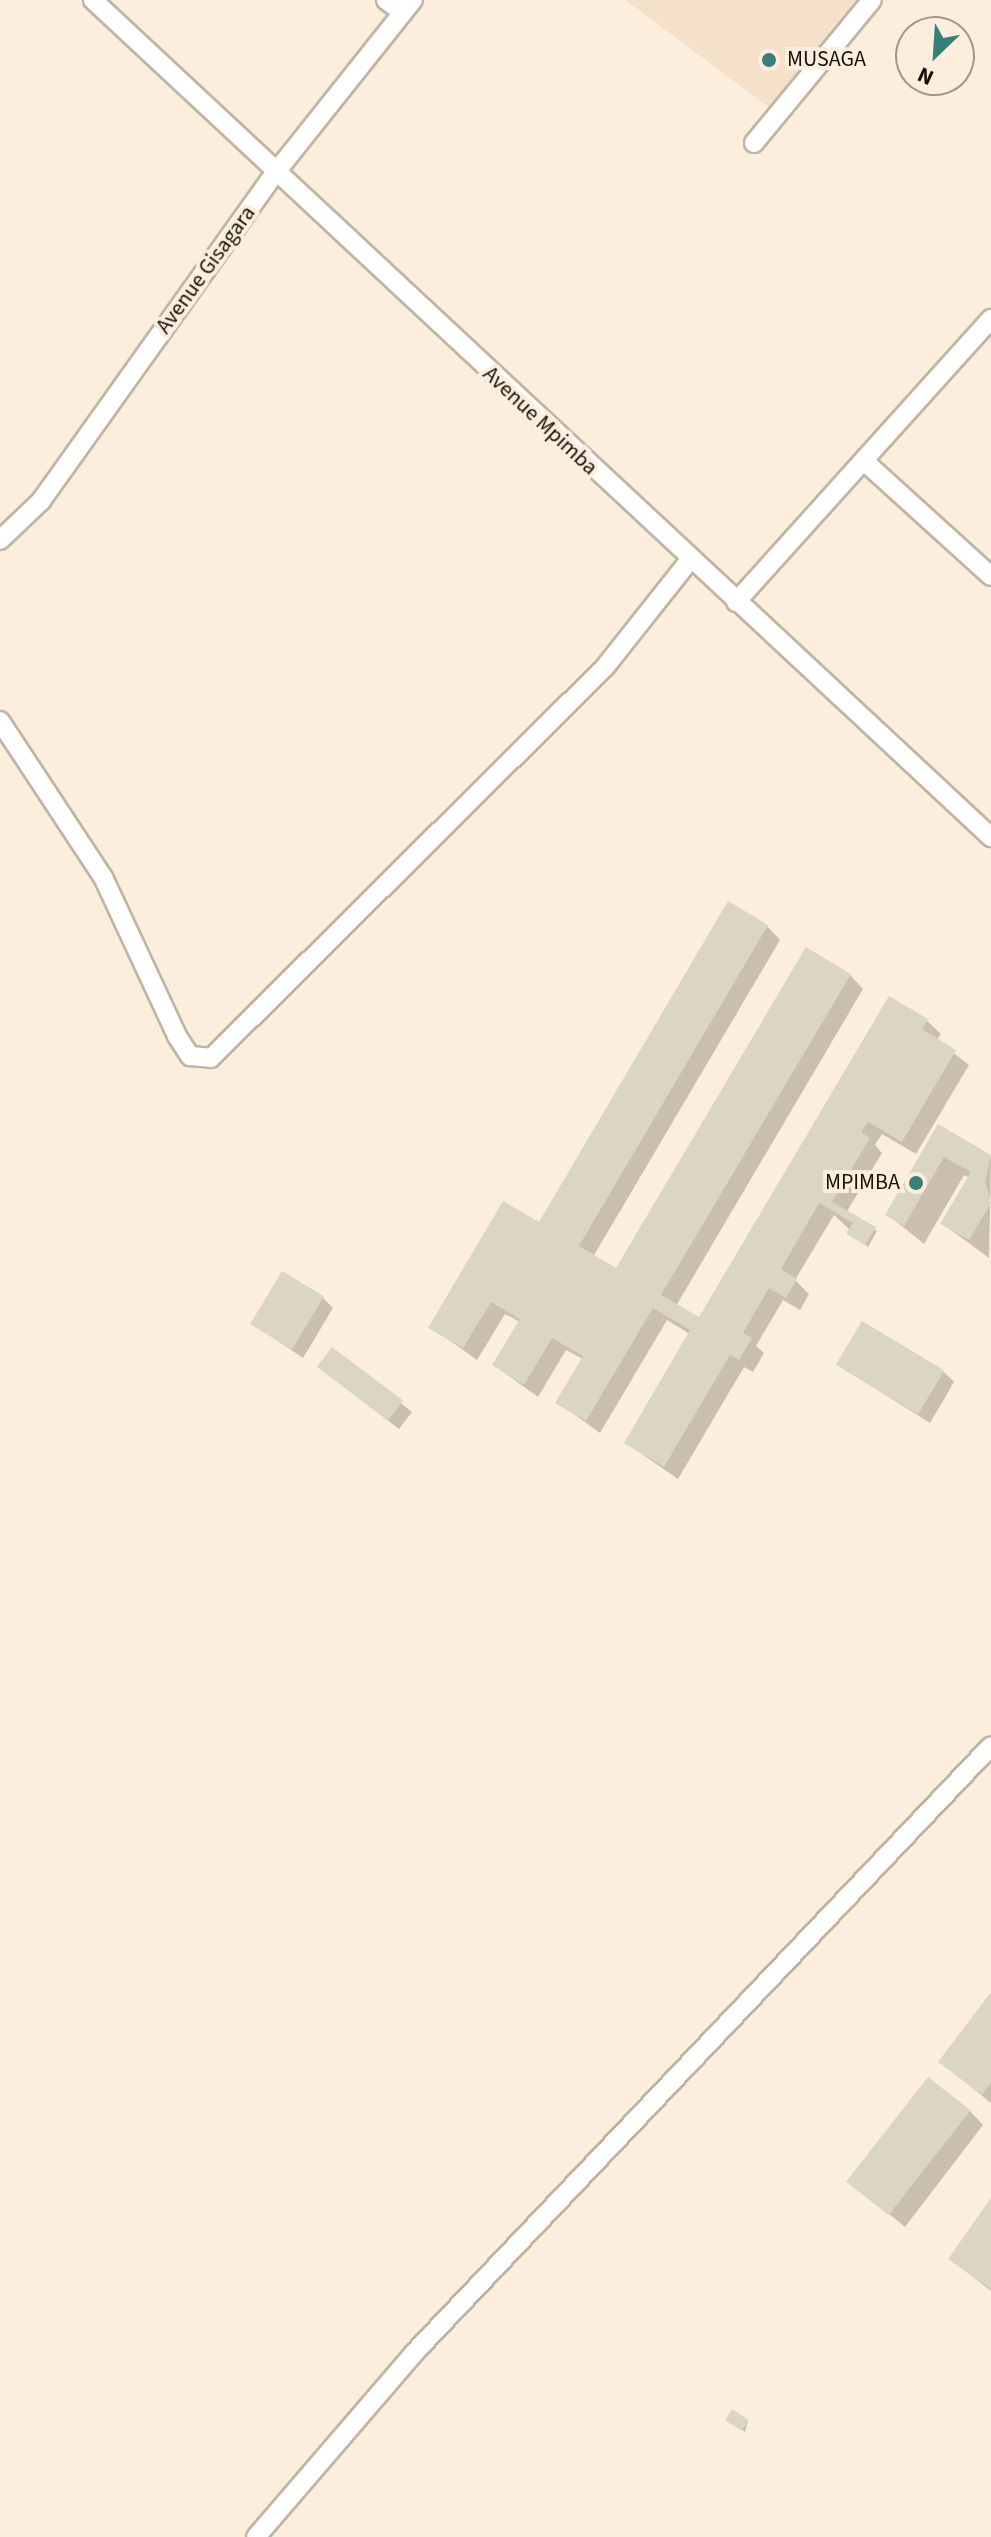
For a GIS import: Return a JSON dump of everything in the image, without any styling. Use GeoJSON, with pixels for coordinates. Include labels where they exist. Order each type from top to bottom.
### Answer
{"type":"FeatureCollection","features":[{"type":"Feature","properties":{"kind":"street","name":"Avenue Mpimba"},"geometry":{"type":"LineString","coordinates":[[93,0],[689,561],[991,837]]}},
{"type":"Feature","properties":{"kind":"street"},"geometry":{"type":"LineString","coordinates":[[386,0],[408,6]]}},
{"type":"Feature","properties":{"kind":"street"},"geometry":{"type":"LineString","coordinates":[[754,143],[872,0]]}},
{"type":"Feature","properties":{"kind":"street","name":"Avenue Gisagara"},"geometry":{"type":"LineString","coordinates":[[0,540],[41,501],[276,172],[408,6]]}},
{"type":"Feature","properties":{"kind":"street"},"geometry":{"type":"LineString","coordinates":[[736,602],[991,319]]}},
{"type":"Feature","properties":{"kind":"street"},"geometry":{"type":"LineString","coordinates":[[864,461],[991,576]]}},
{"type":"Feature","properties":{"kind":"street"},"geometry":{"type":"LineString","coordinates":[[0,721],[103,877],[190,1056],[211,1058],[605,667],[689,561]]}},
{"type":"Feature","properties":{"kind":"street"},"geometry":{"type":"LineString","coordinates":[[256,2537],[414,2353],[991,1746]]}},
{"type":"Feature","properties":{"kind":"shaded area","name":"MUSAGA"},"geometry":{"type":"Polygon","coordinates":[[[625,0],[878,0],[786,120],[625,0]]]}},
{"type":"Feature","properties":{"kind":"building"},"geometry":{"type":"Polygon","coordinates":[[[728,901],[768,925],[579,1246],[616,1268],[806,947],[851,974],[661,1295],[699,1317],[889,996],[928,1019],[922,1029],[956,1050],[902,1142],[868,1122],[861,1132],[870,1138],[832,1202],[876,1227],[865,1245],[846,1234],[853,1223],[819,1203],[781,1269],[797,1279],[786,1298],[769,1288],[743,1333],[752,1338],[739,1360],[730,1355],[664,1467],[624,1443],[690,1330],[653,1308],[586,1421],[555,1403],[583,1356],[552,1338],[524,1385],[492,1365],[520,1319],[491,1302],[463,1348],[428,1328],[503,1201],[539,1222],[728,901]]]}},
{"type":"Feature","properties":{"kind":"building","name":"MPIMBA"},"geometry":{"type":"Polygon","coordinates":[[[938,1124],[991,1155],[985,1181],[991,1203],[969,1240],[940,1224],[971,1172],[944,1157],[904,1226],[885,1215],[938,1124]]]}},
{"type":"Feature","properties":{"kind":"building"},"geometry":{"type":"Polygon","coordinates":[[[282,1271],[324,1296],[292,1349],[250,1324],[282,1271]]]}},
{"type":"Feature","properties":{"kind":"building"},"geometry":{"type":"Polygon","coordinates":[[[862,1321],[944,1370],[918,1414],[836,1365],[862,1321]]]}},
{"type":"Feature","properties":{"kind":"building"},"geometry":{"type":"Polygon","coordinates":[[[332,1347],[403,1401],[388,1421],[317,1367],[332,1347]]]}},
{"type":"Feature","properties":{"kind":"building"},"geometry":{"type":"Polygon","coordinates":[[[991,1992],[991,2082],[982,2095],[938,2062],[991,1992]]]}},
{"type":"Feature","properties":{"kind":"building"},"geometry":{"type":"Polygon","coordinates":[[[928,2077],[971,2110],[889,2215],[846,2182],[928,2077]]]}},
{"type":"Feature","properties":{"kind":"building"},"geometry":{"type":"Polygon","coordinates":[[[991,2198],[991,2289],[948,2259],[991,2198]]]}},
{"type":"Feature","properties":{"kind":"building"},"geometry":{"type":"Polygon","coordinates":[[[732,2409],[749,2420],[742,2431],[725,2420],[732,2409]]]}},
{"type":"Feature","properties":{"kind":"place","name":"MUSAGA"},"geometry":{"type":"Point","coordinates":[769,60]}},
{"type":"Feature","properties":{"kind":"place","name":"MPIMBA"},"geometry":{"type":"Point","coordinates":[916,1183]}}]}
